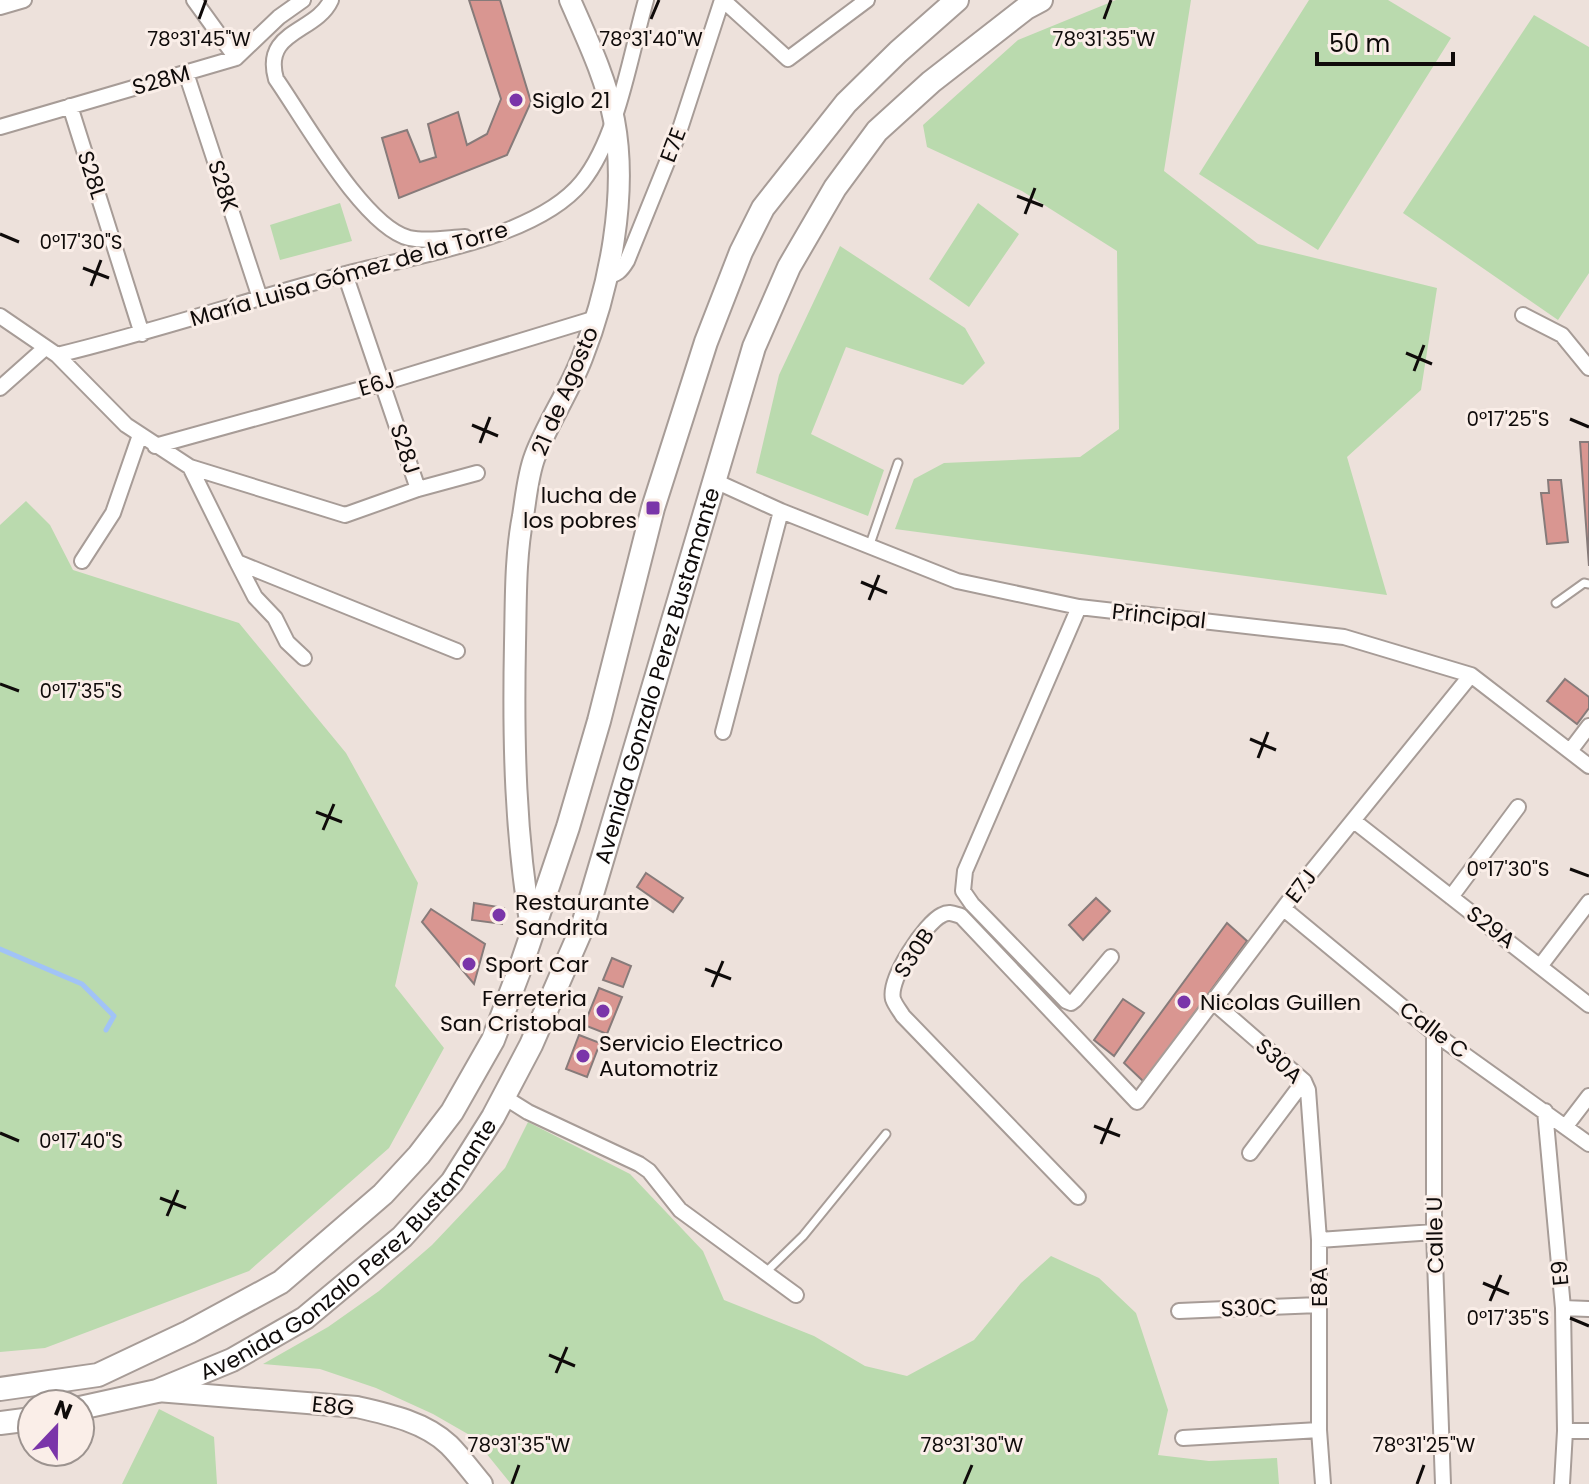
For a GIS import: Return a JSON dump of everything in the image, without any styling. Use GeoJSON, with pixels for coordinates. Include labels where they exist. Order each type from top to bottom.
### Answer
{"type":"FeatureCollection","features":[{"type":"Feature","properties":{"kind":"main road","name":"Avenida Gonzalo Perez Bustamante"},"geometry":{"type":"LineString","coordinates":[[0,1389],[98,1375],[213,1320],[281,1282],[383,1194],[419,1155],[452,1112],[493,1040],[568,827],[599,721],[653,508],[706,342],[741,252],[763,208],[846,103],[957,0]]}},
{"type":"Feature","properties":{"kind":"main road","name":"Avenida Gonzalo Perez Bustamante"},"geometry":{"type":"LineString","coordinates":[[96,1404],[157,1391],[232,1360],[305,1318],[402,1237],[452,1182],[504,1097],[531,1045],[582,928],[754,347],[789,267],[835,188],[877,131],[931,82],[1026,8],[1041,0]]}},
{"type":"Feature","properties":{"kind":"street"},"geometry":{"type":"LineString","coordinates":[[0,7],[24,0]]}},
{"type":"Feature","properties":{"kind":"street"},"geometry":{"type":"LineString","coordinates":[[194,0],[236,58]]}},
{"type":"Feature","properties":{"kind":"street","name":"S28M"},"geometry":{"type":"LineString","coordinates":[[0,127],[236,58],[279,17],[303,0]]}},
{"type":"Feature","properties":{"kind":"street"},"geometry":{"type":"LineString","coordinates":[[331,0],[326,9],[288,35],[279,45],[273,68],[276,79],[354,193],[380,222],[410,238],[493,234]]}},
{"type":"Feature","properties":{"kind":"street","name":"21 de Agosto"},"geometry":{"type":"LineString","coordinates":[[532,933],[521,867],[515,775],[516,594],[522,521],[534,458],[567,394],[596,318],[618,197],[619,159],[614,118],[600,70],[570,0]]}},
{"type":"Feature","properties":{"kind":"street","name":"María Luisa Gómez de la Torre"},"geometry":{"type":"LineString","coordinates":[[51,352],[142,334],[345,274],[406,261],[493,234],[547,211],[572,192],[602,153],[646,0]]}},
{"type":"Feature","properties":{"kind":"street"},"geometry":{"type":"LineString","coordinates":[[722,0],[788,59],[867,0]]}},
{"type":"Feature","properties":{"kind":"street","name":"E7E"},"geometry":{"type":"LineString","coordinates":[[606,276],[615,275],[627,261],[678,135],[722,0]]}},
{"type":"Feature","properties":{"kind":"street","name":"S28K"},"geometry":{"type":"LineString","coordinates":[[186,73],[260,298]]}},
{"type":"Feature","properties":{"kind":"street","name":"S28L"},"geometry":{"type":"LineString","coordinates":[[70,106],[142,334]]}},
{"type":"Feature","properties":{"kind":"street","name":"S28J"},"geometry":{"type":"LineString","coordinates":[[345,274],[418,489]]}},
{"type":"Feature","properties":{"kind":"street"},"geometry":{"type":"LineString","coordinates":[[1523,315],[1562,335],[1589,368]]}},
{"type":"Feature","properties":{"kind":"street"},"geometry":{"type":"LineString","coordinates":[[0,316],[51,352],[126,425],[190,467],[345,515],[418,489],[477,473]]}},
{"type":"Feature","properties":{"kind":"street","name":"E6J"},"geometry":{"type":"LineString","coordinates":[[155,446],[383,383],[596,318]]}},
{"type":"Feature","properties":{"kind":"street"},"geometry":{"type":"LineString","coordinates":[[0,388],[51,352]]}},
{"type":"Feature","properties":{"kind":"street"},"geometry":{"type":"LineString","coordinates":[[82,561],[113,513],[140,435]]}},
{"type":"Feature","properties":{"kind":"street"},"geometry":{"type":"LineString","coordinates":[[190,467],[255,597],[275,618],[287,642],[304,658]]}},
{"type":"Feature","properties":{"kind":"street","name":"Principal"},"geometry":{"type":"LineString","coordinates":[[715,481],[781,511],[957,581],[1079,607],[1344,637],[1471,675],[1589,766]]}},
{"type":"Feature","properties":{"kind":"street"},"geometry":{"type":"LineString","coordinates":[[723,732],[781,511]]}},
{"type":"Feature","properties":{"kind":"street"},"geometry":{"type":"LineString","coordinates":[[237,562],[457,651]]}},
{"type":"Feature","properties":{"kind":"street"},"geometry":{"type":"LineString","coordinates":[[1079,607],[965,871],[963,891],[1066,1001],[1071,1003],[1075,1000],[1111,957]]}},
{"type":"Feature","properties":{"kind":"street","name":"E7J"},"geometry":{"type":"LineString","coordinates":[[1137,1102],[1212,1001],[1471,675]]}},
{"type":"Feature","properties":{"kind":"street"},"geometry":{"type":"LineString","coordinates":[[1570,751],[1589,726]]}},
{"type":"Feature","properties":{"kind":"street"},"geometry":{"type":"LineString","coordinates":[[1451,897],[1518,807]]}},
{"type":"Feature","properties":{"kind":"street","name":"S29A"},"geometry":{"type":"LineString","coordinates":[[1354,821],[1589,1005]]}},
{"type":"Feature","properties":{"kind":"street"},"geometry":{"type":"LineString","coordinates":[[1541,965],[1589,902]]}},
{"type":"Feature","properties":{"kind":"street","name":"Calle C"},"geometry":{"type":"LineString","coordinates":[[1284,909],[1434,1033],[1589,1144]]}},
{"type":"Feature","properties":{"kind":"street","name":"S30B"},"geometry":{"type":"LineString","coordinates":[[1078,1197],[903,1016],[893,998],[895,978],[906,956],[939,916],[949,912],[961,916],[1137,1102]]}},
{"type":"Feature","properties":{"kind":"street","name":"S30A"},"geometry":{"type":"LineString","coordinates":[[1212,1001],[1306,1086]]}},
{"type":"Feature","properties":{"kind":"street","name":"Calle U"},"geometry":{"type":"LineString","coordinates":[[1434,1033],[1434,1232],[1443,1484]]}},
{"type":"Feature","properties":{"kind":"street"},"geometry":{"type":"LineString","coordinates":[[1250,1153],[1306,1086]]}},
{"type":"Feature","properties":{"kind":"street","name":"E8A"},"geometry":{"type":"LineString","coordinates":[[1306,1086],[1319,1240],[1319,1430],[1323,1484]]}},
{"type":"Feature","properties":{"kind":"street"},"geometry":{"type":"LineString","coordinates":[[1566,1126],[1589,1096]]}},
{"type":"Feature","properties":{"kind":"street"},"geometry":{"type":"LineString","coordinates":[[504,1097],[528,1112],[639,1164],[649,1171],[680,1210],[796,1295]]}},
{"type":"Feature","properties":{"kind":"street","name":"E9"},"geometry":{"type":"LineString","coordinates":[[1545,1111],[1563,1308],[1565,1431],[1562,1484]]}},
{"type":"Feature","properties":{"kind":"street"},"geometry":{"type":"LineString","coordinates":[[1319,1240],[1434,1232]]}},
{"type":"Feature","properties":{"kind":"street","name":"S30C"},"geometry":{"type":"LineString","coordinates":[[1179,1311],[1319,1305]]}},
{"type":"Feature","properties":{"kind":"street"},"geometry":{"type":"LineString","coordinates":[[1563,1308],[1589,1309]]}},
{"type":"Feature","properties":{"kind":"street","name":"E8G"},"geometry":{"type":"LineString","coordinates":[[157,1391],[357,1407],[386,1414],[430,1431],[448,1444],[482,1484]]}},
{"type":"Feature","properties":{"kind":"street"},"geometry":{"type":"LineString","coordinates":[[1183,1438],[1319,1430]]}},
{"type":"Feature","properties":{"kind":"street"},"geometry":{"type":"LineString","coordinates":[[1565,1431],[1589,1431]]}},
{"type":"Feature","properties":{"kind":"lane"},"geometry":{"type":"LineString","coordinates":[[869,547],[898,463]]}},
{"type":"Feature","properties":{"kind":"lane"},"geometry":{"type":"LineString","coordinates":[[1556,603],[1584,583],[1589,584]]}},
{"type":"Feature","properties":{"kind":"lane"},"geometry":{"type":"LineString","coordinates":[[765,1273],[803,1236],[886,1134]]}},
{"type":"Feature","properties":{"kind":"green space"},"geometry":{"type":"Polygon","coordinates":[[[1116,0],[1191,0],[1164,171],[1258,244],[1437,288],[1421,390],[1347,457],[1387,595],[895,529],[914,479],[944,463],[1080,457],[1119,429],[1117,251],[1022,191],[927,147],[923,125],[1018,40],[1116,0]]]}},
{"type":"Feature","properties":{"kind":"green space"},"geometry":{"type":"Polygon","coordinates":[[[1309,0],[1388,0],[1451,38],[1318,250],[1199,174],[1309,0]]]}},
{"type":"Feature","properties":{"kind":"green space"},"geometry":{"type":"Polygon","coordinates":[[[1534,15],[1589,47],[1589,273],[1558,320],[1403,213],[1534,15]]]}},
{"type":"Feature","properties":{"kind":"green space"},"geometry":{"type":"Polygon","coordinates":[[[340,203],[352,241],[280,260],[270,225],[340,203]]]}},
{"type":"Feature","properties":{"kind":"green space"},"geometry":{"type":"Polygon","coordinates":[[[978,203],[1019,234],[969,307],[929,279],[978,203]]]}},
{"type":"Feature","properties":{"kind":"green space"},"geometry":{"type":"Polygon","coordinates":[[[840,246],[965,328],[985,363],[963,385],[846,347],[811,434],[884,470],[868,516],[756,473],[779,375],[840,246]]]}},
{"type":"Feature","properties":{"kind":"green space"},"geometry":{"type":"Polygon","coordinates":[[[26,501],[50,525],[73,570],[239,623],[346,753],[418,883],[395,986],[444,1048],[389,1148],[249,1271],[45,1348],[0,1352],[0,525],[26,501]]]}},
{"type":"Feature","properties":{"kind":"green space"},"geometry":{"type":"Polygon","coordinates":[[[528,1122],[630,1174],[703,1251],[724,1300],[814,1336],[865,1366],[907,1376],[974,1340],[1021,1283],[1051,1256],[1099,1278],[1136,1313],[1168,1410],[1158,1455],[1209,1461],[1277,1458],[1279,1484],[511,1484],[473,1437],[433,1414],[376,1388],[320,1369],[263,1364],[328,1327],[379,1291],[432,1245],[505,1168],[528,1122]]]}},
{"type":"Feature","properties":{"kind":"green space"},"geometry":{"type":"Polygon","coordinates":[[[159,1409],[214,1437],[217,1484],[122,1484],[159,1409]]]}},
{"type":"Feature","properties":{"kind":"building","name":"Siglo 21"},"geometry":{"type":"Polygon","coordinates":[[[469,0],[500,0],[531,102],[507,155],[399,198],[382,138],[407,130],[420,162],[436,157],[428,124],[458,112],[467,145],[487,134],[501,99],[469,0]]]}},
{"type":"Feature","properties":{"kind":"building"},"geometry":{"type":"Polygon","coordinates":[[[1580,442],[1589,442],[1589,566],[1580,442]]]}},
{"type":"Feature","properties":{"kind":"building"},"geometry":{"type":"Polygon","coordinates":[[[1548,480],[1561,480],[1568,542],[1547,544],[1541,493],[1549,493],[1548,480]]]}},
{"type":"Feature","properties":{"kind":"building"},"geometry":{"type":"Polygon","coordinates":[[[1565,679],[1589,697],[1589,708],[1577,724],[1547,701],[1565,679]]]}},
{"type":"Feature","properties":{"kind":"building"},"geometry":{"type":"Polygon","coordinates":[[[646,873],[683,898],[673,912],[637,887],[646,873]]]}},
{"type":"Feature","properties":{"kind":"building"},"geometry":{"type":"Polygon","coordinates":[[[1096,898],[1110,911],[1083,940],[1069,925],[1096,898]]]}},
{"type":"Feature","properties":{"kind":"building"},"geometry":{"type":"Polygon","coordinates":[[[474,903],[504,908],[502,924],[472,920],[474,903]]]}},
{"type":"Feature","properties":{"kind":"building","name":"Sport Car"},"geometry":{"type":"Polygon","coordinates":[[[431,909],[485,944],[474,984],[422,922],[431,909]]]}},
{"type":"Feature","properties":{"kind":"building"},"geometry":{"type":"Polygon","coordinates":[[[1227,923],[1247,941],[1144,1082],[1124,1063],[1227,923]]]}},
{"type":"Feature","properties":{"kind":"building"},"geometry":{"type":"Polygon","coordinates":[[[612,958],[631,966],[623,987],[603,980],[612,958]]]}},
{"type":"Feature","properties":{"kind":"building","name":"Ferreteria San Cristobal"},"geometry":{"type":"Polygon","coordinates":[[[599,988],[622,997],[607,1034],[584,1025],[599,988]]]}},
{"type":"Feature","properties":{"kind":"building"},"geometry":{"type":"Polygon","coordinates":[[[1123,999],[1144,1013],[1114,1056],[1094,1040],[1123,999]]]}},
{"type":"Feature","properties":{"kind":"building","name":"Servicio Electrico Automotriz"},"geometry":{"type":"Polygon","coordinates":[[[579,1035],[600,1043],[587,1077],[566,1069],[579,1035]]]}},
{"type":"Feature","properties":{"kind":"waterway"},"geometry":{"type":"LineString","coordinates":[[0,949],[82,984],[114,1016],[106,1030]]}},
{"type":"Feature","properties":{"kind":"place","name":"Siglo 21"},"geometry":{"type":"Point","coordinates":[516,100]}},
{"type":"Feature","properties":{"kind":"place","name":"lucha de los pobres"},"geometry":{"type":"Point","coordinates":[653,508]}},
{"type":"Feature","properties":{"kind":"place","name":"Restaurante Sandrita"},"geometry":{"type":"Point","coordinates":[499,915]}},
{"type":"Feature","properties":{"kind":"place","name":"Sport Car"},"geometry":{"type":"Point","coordinates":[469,964]}},
{"type":"Feature","properties":{"kind":"place","name":"Nicolas Guillen"},"geometry":{"type":"Point","coordinates":[1184,1002]}},
{"type":"Feature","properties":{"kind":"place","name":"Ferreteria San Cristobal"},"geometry":{"type":"Point","coordinates":[603,1011]}},
{"type":"Feature","properties":{"kind":"place","name":"Servicio Electrico Automotriz"},"geometry":{"type":"Point","coordinates":[583,1056]}}]}
